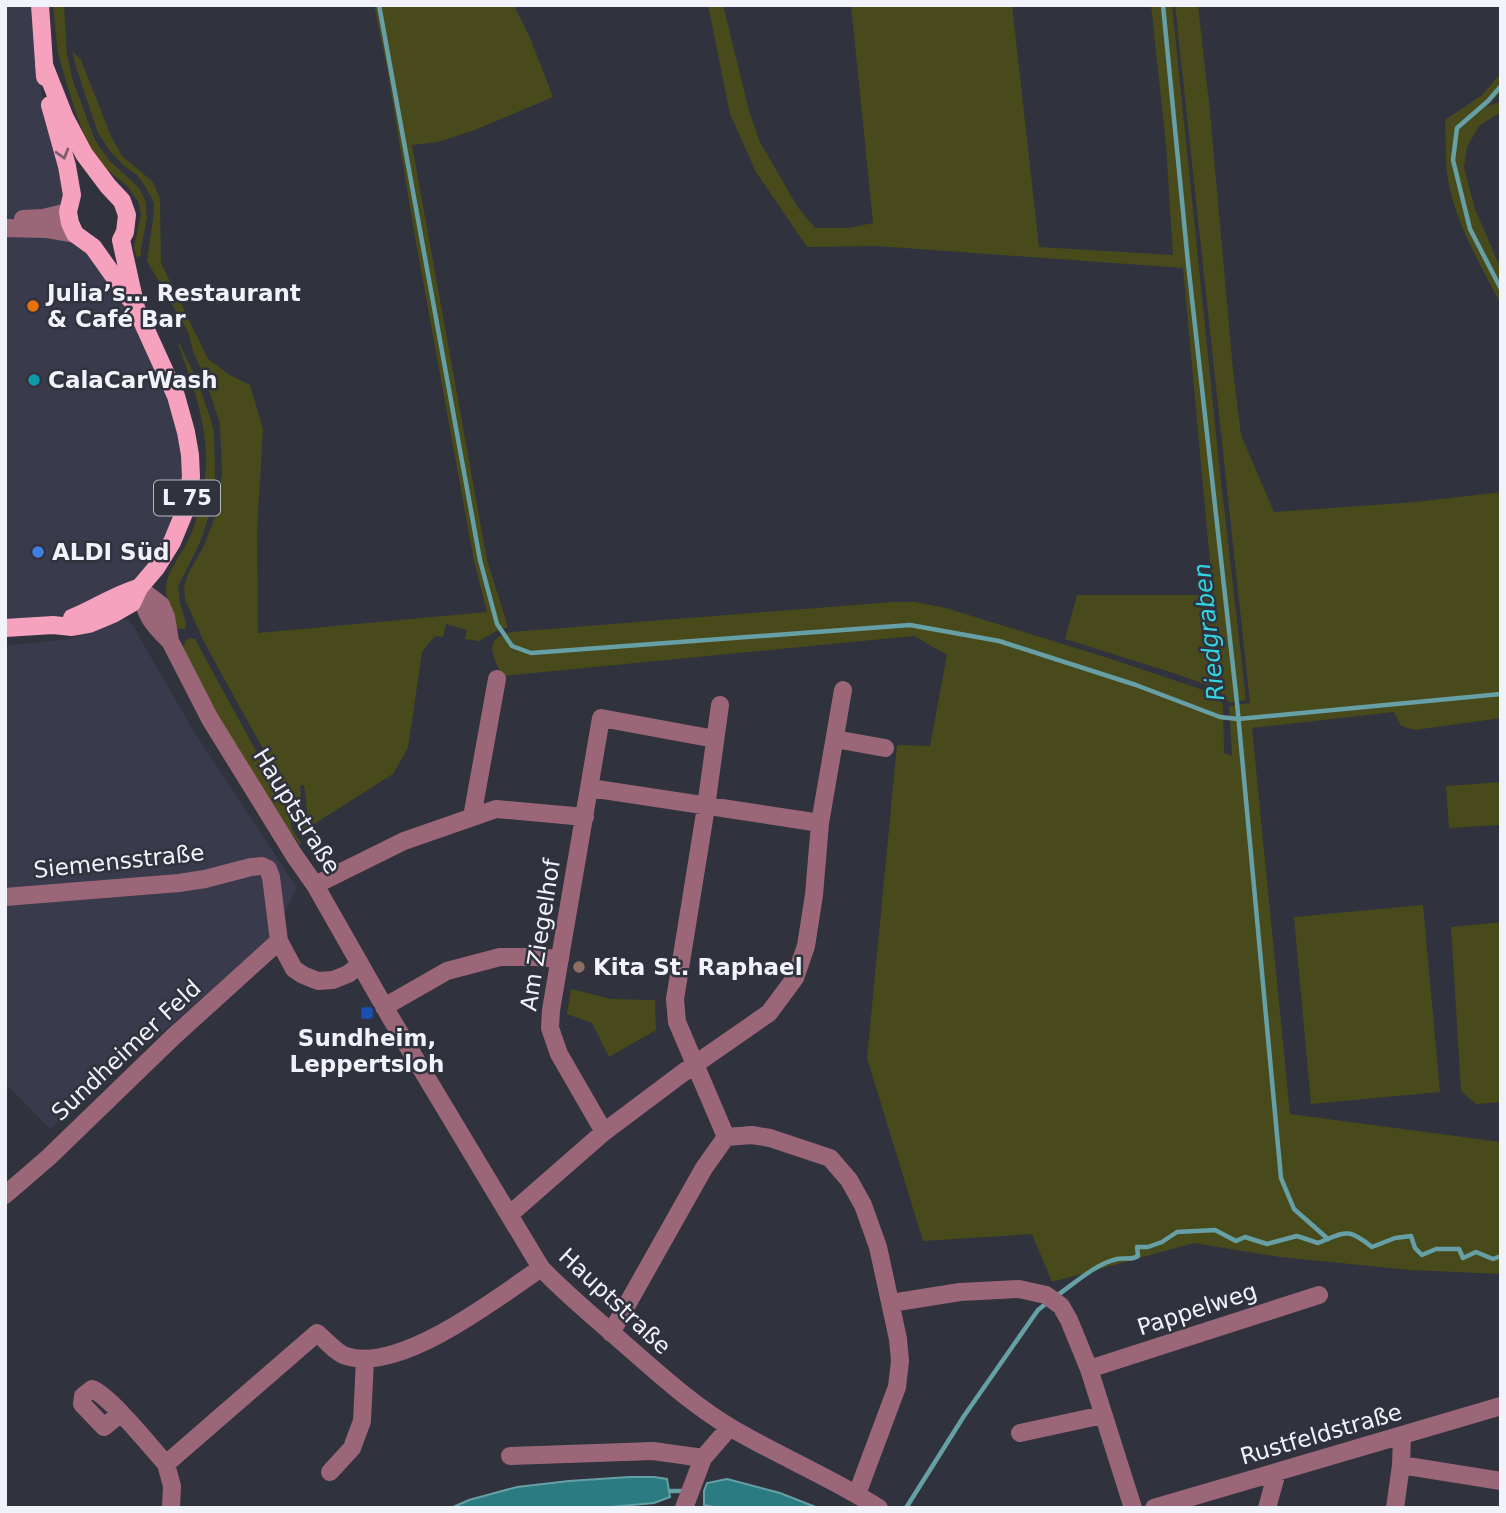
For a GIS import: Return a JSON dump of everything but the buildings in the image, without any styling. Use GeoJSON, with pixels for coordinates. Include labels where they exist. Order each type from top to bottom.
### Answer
{"type":"FeatureCollection","features":[{"type":"Feature","properties":{"kind":"main road","name":"L 75"},"geometry":{"type":"LineString","coordinates":[[5,628],[53,625],[87,612],[124,592],[139,588],[156,568],[172,542],[184,513],[191,477],[186,432],[176,396],[136,308],[93,247],[75,234],[67,166],[51,106],[44,65],[40,5]]}},
{"type":"Feature","properties":{"kind":"main road","name":"L 75"},"geometry":{"type":"LineString","coordinates":[[44,65],[65,118],[84,154],[122,201],[127,215],[121,240],[136,308]]}},
{"type":"Feature","properties":{"kind":"main road"},"geometry":{"type":"LineString","coordinates":[[70,203],[85,185],[96,183],[108,186]]}},
{"type":"Feature","properties":{"kind":"main road"},"geometry":{"type":"LineString","coordinates":[[93,247],[108,246],[121,240]]}},
{"type":"Feature","properties":{"kind":"street"},"geometry":{"type":"LineString","coordinates":[[5,220],[43,218],[70,203]]}},
{"type":"Feature","properties":{"kind":"street"},"geometry":{"type":"LineString","coordinates":[[5,228],[46,229],[75,234]]}},
{"type":"Feature","properties":{"kind":"street","name":"Hauptstraße"},"geometry":{"type":"LineString","coordinates":[[139,588],[161,605],[170,641],[210,719],[315,885],[384,1007],[541,1268],[662,1379],[730,1427],[879,1508]]}},
{"type":"Feature","properties":{"kind":"street"},"geometry":{"type":"LineString","coordinates":[[472,817],[497,679]]}},
{"type":"Feature","properties":{"kind":"street"},"geometry":{"type":"LineString","coordinates":[[509,1215],[604,1132],[769,1013],[795,978],[806,946],[821,823],[843,690]]}},
{"type":"Feature","properties":{"kind":"street"},"geometry":{"type":"LineString","coordinates":[[720,705],[675,999],[677,1022],[726,1137]]}},
{"type":"Feature","properties":{"kind":"street","name":"Am Ziegelhof"},"geometry":{"type":"LineString","coordinates":[[604,1132],[559,1054],[550,1028],[601,718],[715,739]]}},
{"type":"Feature","properties":{"kind":"street"},"geometry":{"type":"LineString","coordinates":[[835,739],[885,748]]}},
{"type":"Feature","properties":{"kind":"street"},"geometry":{"type":"LineString","coordinates":[[590,788],[821,823]]}},
{"type":"Feature","properties":{"kind":"street"},"geometry":{"type":"LineString","coordinates":[[315,885],[404,841],[496,809],[584,817]]}},
{"type":"Feature","properties":{"kind":"street","name":"Siemensstraße"},"geometry":{"type":"LineString","coordinates":[[5,897],[180,883],[262,866],[268,869],[271,877],[279,942],[294,969],[318,981],[333,980],[360,965]]}},
{"type":"Feature","properties":{"kind":"street","name":"Sundheimer Feld"},"geometry":{"type":"LineString","coordinates":[[5,1195],[49,1157],[173,1037],[279,942]]}},
{"type":"Feature","properties":{"kind":"street"},"geometry":{"type":"LineString","coordinates":[[384,1007],[447,971],[500,957],[560,960]]}},
{"type":"Feature","properties":{"kind":"street"},"geometry":{"type":"LineString","coordinates":[[726,1137],[752,1135],[770,1138],[830,1158],[849,1180],[867,1216],[878,1247],[891,1303],[900,1361],[897,1387],[857,1494]]}},
{"type":"Feature","properties":{"kind":"street"},"geometry":{"type":"LineString","coordinates":[[611,1333],[704,1168],[726,1137]]}},
{"type":"Feature","properties":{"kind":"street"},"geometry":{"type":"LineString","coordinates":[[166,1464],[317,1333],[344,1356],[365,1360],[383,1357],[417,1347],[480,1310],[541,1268]]}},
{"type":"Feature","properties":{"kind":"street"},"geometry":{"type":"LineString","coordinates":[[891,1303],[971,1292],[1019,1289],[1046,1294],[1061,1306],[1089,1369],[1133,1508]]}},
{"type":"Feature","properties":{"kind":"street","name":"Pappelweg"},"geometry":{"type":"LineString","coordinates":[[1089,1369],[1319,1295]]}},
{"type":"Feature","properties":{"kind":"street"},"geometry":{"type":"LineString","coordinates":[[330,1472],[352,1448],[362,1421],[365,1360]]}},
{"type":"Feature","properties":{"kind":"street","name":"Rustfeldstraße"},"geometry":{"type":"LineString","coordinates":[[1154,1508],[1501,1406]]}},
{"type":"Feature","properties":{"kind":"street"},"geometry":{"type":"LineString","coordinates":[[120,1414],[166,1464],[172,1486],[172,1508]]}},
{"type":"Feature","properties":{"kind":"street"},"geometry":{"type":"LineString","coordinates":[[1020,1433],[1103,1415]]}},
{"type":"Feature","properties":{"kind":"street"},"geometry":{"type":"LineString","coordinates":[[684,1506],[703,1458],[730,1427]]}},
{"type":"Feature","properties":{"kind":"street"},"geometry":{"type":"LineString","coordinates":[[1395,1508],[1402,1436]]}},
{"type":"Feature","properties":{"kind":"street"},"geometry":{"type":"LineString","coordinates":[[510,1456],[653,1451],[703,1458]]}},
{"type":"Feature","properties":{"kind":"street"},"geometry":{"type":"LineString","coordinates":[[1401,1465],[1501,1480]]}},
{"type":"Feature","properties":{"kind":"street"},"geometry":{"type":"LineString","coordinates":[[1267,1508],[1277,1472]]}},
{"type":"Feature","properties":{"kind":"shaded area"},"geometry":{"type":"Polygon","coordinates":[[[5,5],[33,5],[41,90],[60,173],[77,221],[93,255],[158,360],[191,477],[156,568],[94,609],[32,621],[5,622],[5,5]]]}},
{"type":"Feature","properties":{"kind":"shaded area"},"geometry":{"type":"Polygon","coordinates":[[[123,619],[129,621],[134,628],[193,730],[297,888],[270,939],[50,1129],[8,1086],[5,1088],[5,646],[67,639],[123,619]]]}},
{"type":"Feature","properties":{"kind":"green space"},"geometry":{"type":"Polygon","coordinates":[[[53,5],[64,5],[67,54],[73,81],[95,140],[109,160],[139,188],[145,200],[147,217],[141,256],[136,257],[134,247],[141,214],[138,201],[127,186],[105,168],[85,138],[58,54],[53,5]]]}},
{"type":"Feature","properties":{"kind":"green space"},"geometry":{"type":"Polygon","coordinates":[[[374,5],[514,5],[553,97],[475,130],[438,142],[412,145],[487,560],[508,627],[479,641],[465,639],[467,630],[446,624],[443,637],[435,636],[422,652],[408,748],[393,774],[300,833],[308,818],[304,785],[300,788],[303,814],[298,825],[294,805],[204,642],[185,599],[184,587],[189,572],[204,546],[218,509],[222,473],[220,424],[188,332],[147,261],[154,203],[137,175],[110,151],[98,133],[72,51],[81,60],[111,136],[122,156],[153,182],[160,199],[161,263],[208,359],[228,374],[250,385],[263,429],[257,532],[258,633],[487,612],[474,561],[374,5]]]}},
{"type":"Feature","properties":{"kind":"green space"},"geometry":{"type":"Polygon","coordinates":[[[708,5],[723,5],[750,114],[760,142],[797,206],[815,228],[848,228],[873,223],[851,5],[1012,5],[1039,247],[1173,255],[1166,145],[1151,5],[1172,5],[1246,700],[1230,703],[1218,689],[1065,639],[1077,595],[1213,595],[1183,268],[876,246],[807,247],[756,172],[730,114],[708,5]]]}},
{"type":"Feature","properties":{"kind":"green space"},"geometry":{"type":"Polygon","coordinates":[[[1175,5],[1198,5],[1241,435],[1274,512],[1416,502],[1501,492],[1501,718],[1415,730],[1401,726],[1394,712],[1252,728],[1290,1114],[1501,1142],[1501,1274],[1410,1270],[1280,1257],[1194,1243],[1052,1282],[1032,1234],[923,1241],[867,1058],[897,745],[930,746],[947,655],[914,636],[502,676],[493,655],[496,639],[511,632],[915,602],[946,608],[1215,694],[1223,704],[1224,753],[1232,756],[1229,706],[1250,703],[1175,5]]]}},
{"type":"Feature","properties":{"kind":"green space"},"geometry":{"type":"Polygon","coordinates":[[[1501,73],[1501,91],[1487,107],[1501,101],[1501,112],[1479,126],[1467,147],[1464,168],[1475,209],[1501,269],[1501,305],[1470,244],[1452,197],[1447,172],[1445,120],[1482,95],[1501,73]]]}},
{"type":"Feature","properties":{"kind":"green space"},"geometry":{"type":"Polygon","coordinates":[[[179,343],[197,380],[211,420],[215,474],[212,506],[201,540],[178,587],[185,629],[176,628],[166,586],[169,574],[187,543],[197,517],[206,471],[206,453],[201,416],[179,343]]]}},
{"type":"Feature","properties":{"kind":"green space"},"geometry":{"type":"Polygon","coordinates":[[[190,638],[195,639],[289,807],[292,829],[300,845],[217,714],[183,647],[190,638]]]}},
{"type":"Feature","properties":{"kind":"green space"},"geometry":{"type":"Polygon","coordinates":[[[1501,782],[1501,825],[1449,828],[1446,786],[1501,782]]]}},
{"type":"Feature","properties":{"kind":"green space"},"geometry":{"type":"Polygon","coordinates":[[[1423,905],[1440,1092],[1311,1104],[1294,917],[1423,905]]]}},
{"type":"Feature","properties":{"kind":"green space"},"geometry":{"type":"Polygon","coordinates":[[[1501,922],[1501,1102],[1476,1104],[1461,1091],[1451,927],[1501,922]]]}},
{"type":"Feature","properties":{"kind":"green space"},"geometry":{"type":"Polygon","coordinates":[[[571,989],[611,999],[655,1000],[656,1030],[609,1057],[592,1023],[567,1014],[571,989]]]}},
{"type":"Feature","properties":{"kind":"water"},"geometry":{"type":"Polygon","coordinates":[[[629,1477],[667,1479],[670,1497],[654,1503],[600,1508],[451,1508],[469,1500],[517,1487],[629,1477]]]}},
{"type":"Feature","properties":{"kind":"water"},"geometry":{"type":"Polygon","coordinates":[[[727,1479],[780,1493],[818,1508],[719,1508],[704,1505],[707,1483],[727,1479]]]}},
{"type":"Feature","properties":{"kind":"waterway"},"geometry":{"type":"LineString","coordinates":[[379,5],[480,560],[497,624],[512,646],[531,653],[910,625],[999,641],[1136,685],[1220,717],[1238,719],[1501,694]]}},
{"type":"Feature","properties":{"kind":"waterway","name":"Riedgraben"},"geometry":{"type":"LineString","coordinates":[[1163,5],[1188,263],[1237,703],[1281,1178],[1294,1209],[1328,1239]]}},
{"type":"Feature","properties":{"kind":"waterway"},"geometry":{"type":"LineString","coordinates":[[1501,86],[1457,128],[1453,160],[1470,229],[1501,289]]}},
{"type":"Feature","properties":{"kind":"waterway"},"geometry":{"type":"LineString","coordinates":[[1055,1297],[1101,1265],[1138,1256],[1137,1247],[1148,1247],[1162,1242],[1177,1232],[1215,1230],[1236,1241],[1245,1237],[1267,1244],[1297,1236],[1318,1243],[1346,1233],[1357,1236],[1372,1247],[1395,1238],[1411,1236],[1415,1248],[1422,1255],[1436,1249],[1459,1249],[1463,1258],[1476,1252],[1493,1259],[1501,1256]]}},
{"type":"Feature","properties":{"kind":"waterway"},"geometry":{"type":"LineString","coordinates":[[906,1508],[964,1416],[1038,1310],[1048,1302]]}},
{"type":"Feature","properties":{"kind":"waterway"},"geometry":{"type":"LineString","coordinates":[[670,1491],[686,1491]]}},
{"type":"Feature","properties":{"kind":"place","name":"Julia’s… Restaurant & Café Bar"},"geometry":{"type":"Point","coordinates":[33,306]}},
{"type":"Feature","properties":{"kind":"place","name":"CalaCarWash"},"geometry":{"type":"Point","coordinates":[34,380]}},
{"type":"Feature","properties":{"kind":"place","name":"ALDI Süd"},"geometry":{"type":"Point","coordinates":[38,552]}},
{"type":"Feature","properties":{"kind":"place","name":"Kita St. Raphael"},"geometry":{"type":"Point","coordinates":[579,967]}},
{"type":"Feature","properties":{"kind":"place","name":"Sundheim, Leppertsloh"},"geometry":{"type":"Point","coordinates":[367,1013]}}]}
